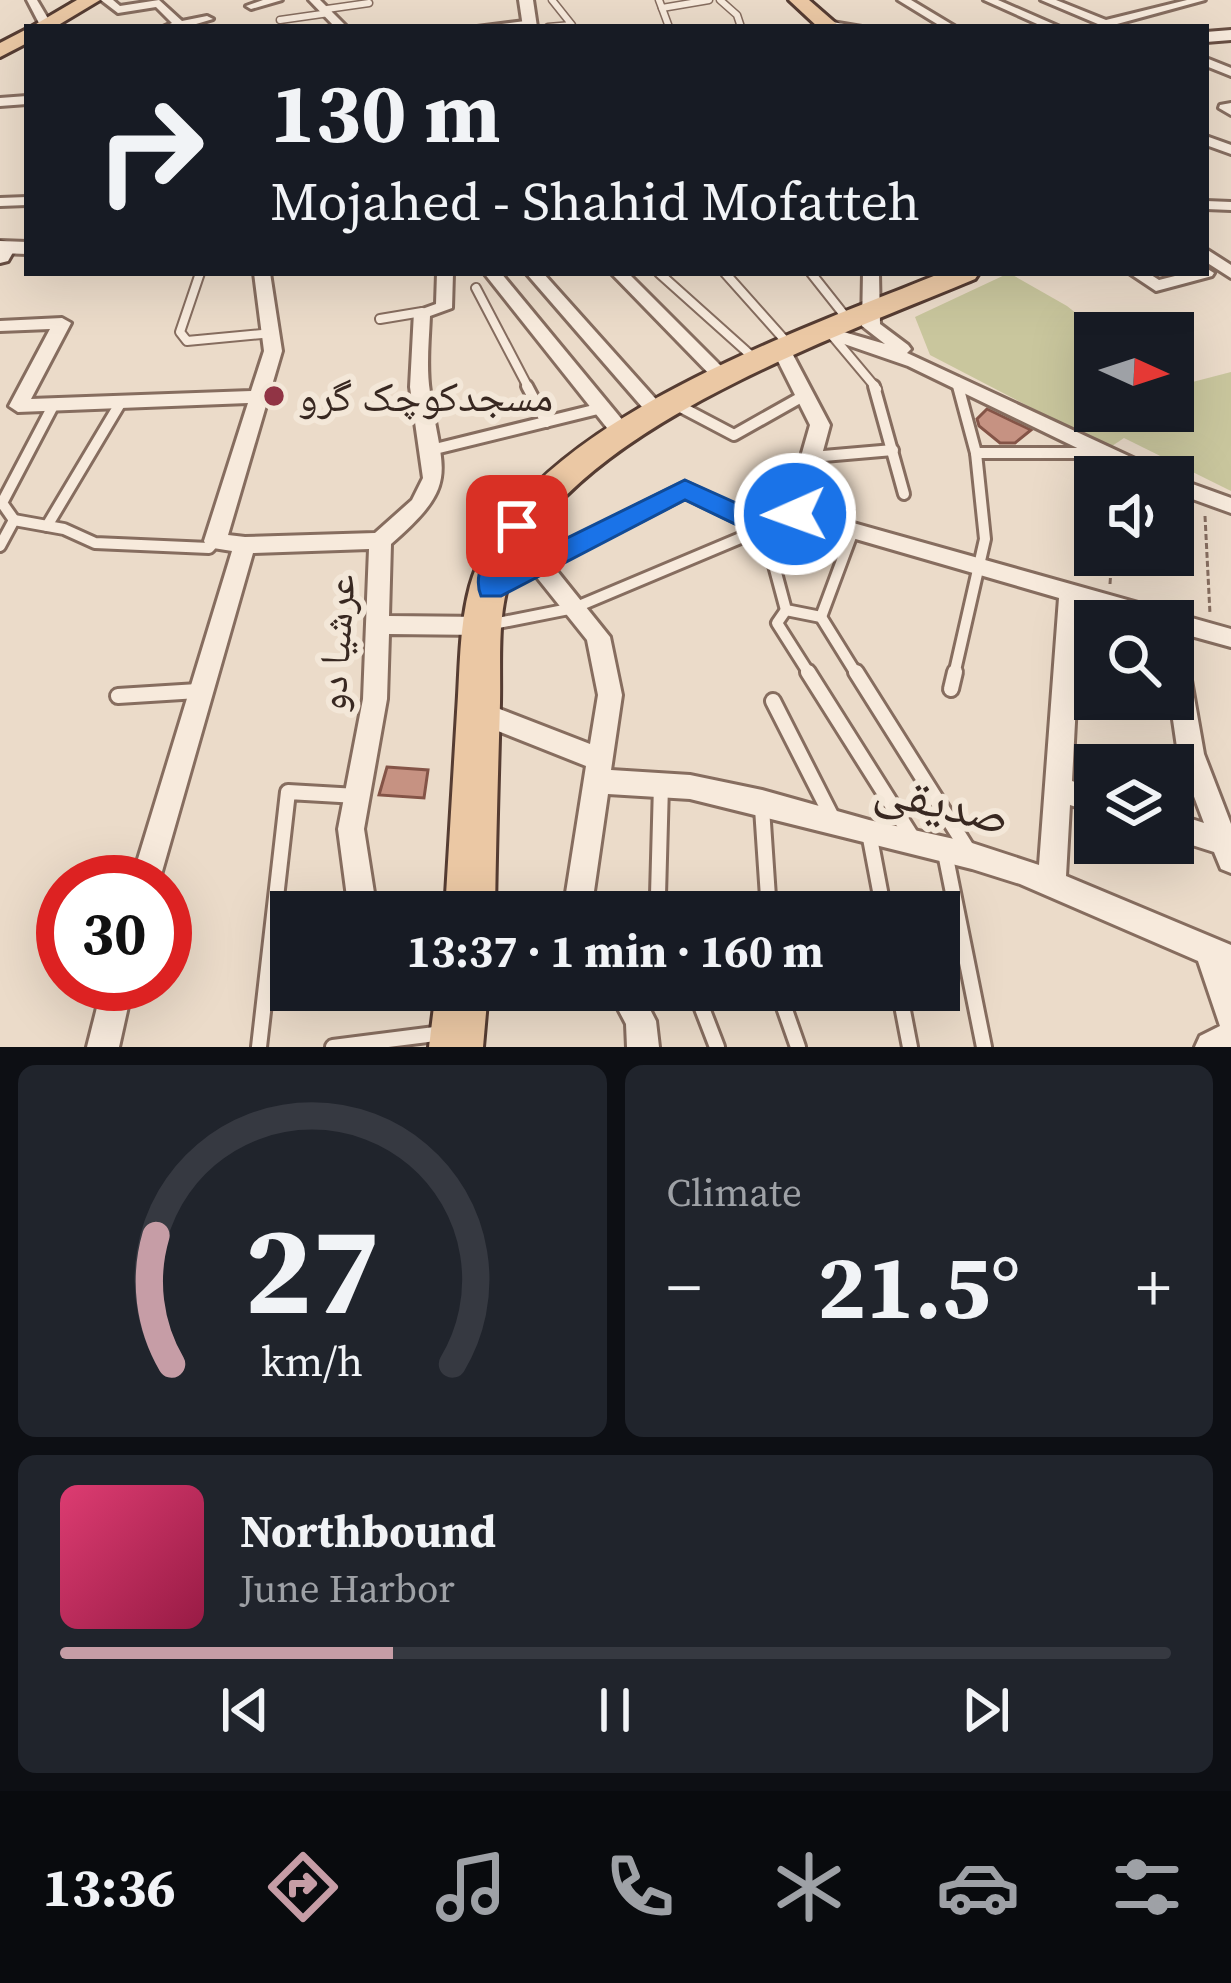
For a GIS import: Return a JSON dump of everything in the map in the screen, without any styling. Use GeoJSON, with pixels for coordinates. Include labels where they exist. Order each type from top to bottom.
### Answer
{"type":"FeatureCollection","features":[{"type":"Feature","properties":{"kind":"main road"},"geometry":{"type":"LineString","coordinates":[[47,24],[91,0]]}},
{"type":"Feature","properties":{"kind":"main road"},"geometry":{"type":"LineString","coordinates":[[799,0],[827,24]]}},
{"type":"Feature","properties":{"kind":"main road"},"geometry":{"type":"LineString","coordinates":[[471,891],[484,626],[494,568],[517,526],[573,470],[612,421],[663,406],[958,276]]}},
{"type":"Feature","properties":{"kind":"street"},"geometry":{"type":"LineString","coordinates":[[106,0],[118,10],[158,3],[174,24]]}},
{"type":"Feature","properties":{"kind":"street"},"geometry":{"type":"LineString","coordinates":[[251,6],[277,0]]}},
{"type":"Feature","properties":{"kind":"street"},"geometry":{"type":"LineString","coordinates":[[314,0],[339,24]]}},
{"type":"Feature","properties":{"kind":"street"},"geometry":{"type":"LineString","coordinates":[[526,0],[530,24]]}},
{"type":"Feature","properties":{"kind":"street"},"geometry":{"type":"LineString","coordinates":[[903,0],[944,24]]}},
{"type":"Feature","properties":{"kind":"street"},"geometry":{"type":"LineString","coordinates":[[1046,0],[1108,24]]}},
{"type":"Feature","properties":{"kind":"street"},"geometry":{"type":"LineString","coordinates":[[1115,24],[1200,0]]}},
{"type":"Feature","properties":{"kind":"street"},"geometry":{"type":"LineString","coordinates":[[985,6],[1047,24]]}},
{"type":"Feature","properties":{"kind":"street"},"geometry":{"type":"LineString","coordinates":[[985,6],[1009,24]]}},
{"type":"Feature","properties":{"kind":"street"},"geometry":{"type":"LineString","coordinates":[[999,20],[1022,14]]}},
{"type":"Feature","properties":{"kind":"street"},"geometry":{"type":"LineString","coordinates":[[184,24],[207,19]]}},
{"type":"Feature","properties":{"kind":"street"},"geometry":{"type":"LineString","coordinates":[[215,541],[273,351],[263,276]]}},
{"type":"Feature","properties":{"kind":"street"},"geometry":{"type":"LineString","coordinates":[[380,542],[416,512],[436,482],[435,449],[419,392],[422,312],[444,308],[445,276]]}},
{"type":"Feature","properties":{"kind":"street"},"geometry":{"type":"LineString","coordinates":[[494,276],[612,421]]}},
{"type":"Feature","properties":{"kind":"street"},"geometry":{"type":"LineString","coordinates":[[537,276],[663,406]]}},
{"type":"Feature","properties":{"kind":"street"},"geometry":{"type":"LineString","coordinates":[[622,276],[724,379]]}},
{"type":"Feature","properties":{"kind":"street"},"geometry":{"type":"LineString","coordinates":[[850,324],[870,276]]}},
{"type":"Feature","properties":{"kind":"street"},"geometry":{"type":"LineString","coordinates":[[1142,276],[1156,286],[1200,276]]}},
{"type":"Feature","properties":{"kind":"street"},"geometry":{"type":"LineString","coordinates":[[0,326],[62,323],[18,406],[259,397]]}},
{"type":"Feature","properties":{"kind":"street"},"geometry":{"type":"LineString","coordinates":[[850,324],[1102,456]]}},
{"type":"Feature","properties":{"kind":"street"},"geometry":{"type":"LineString","coordinates":[[850,324],[884,337],[948,376]]}},
{"type":"Feature","properties":{"kind":"street"},"geometry":{"type":"LineString","coordinates":[[778,355],[820,425],[795,514]]}},
{"type":"Feature","properties":{"kind":"street"},"geometry":{"type":"LineString","coordinates":[[491,588],[685,489],[764,528],[795,514],[1096,600]]}},
{"type":"Feature","properties":{"kind":"street"},"geometry":{"type":"LineString","coordinates":[[1194,492],[1231,506]]}},
{"type":"Feature","properties":{"kind":"street","name":"عرشیا دو"},"geometry":{"type":"LineString","coordinates":[[215,541],[245,545],[380,542],[375,699],[351,829],[360,891]]}},
{"type":"Feature","properties":{"kind":"street"},"geometry":{"type":"LineString","coordinates":[[153,855],[245,545]]}},
{"type":"Feature","properties":{"kind":"street"},"geometry":{"type":"LineString","coordinates":[[538,564],[598,638],[610,694],[580,891]]}},
{"type":"Feature","properties":{"kind":"street"},"geometry":{"type":"LineString","coordinates":[[1052,884],[1071,592]]}},
{"type":"Feature","properties":{"kind":"street"},"geometry":{"type":"LineString","coordinates":[[377,625],[484,626]]}},
{"type":"Feature","properties":{"kind":"street","name":"صدیقی"},"geometry":{"type":"LineString","coordinates":[[479,712],[598,771],[762,802],[944,850],[1052,884],[1221,955]]}},
{"type":"Feature","properties":{"kind":"street"},"geometry":{"type":"LineString","coordinates":[[1185,720],[1191,754],[1228,852]]}},
{"type":"Feature","properties":{"kind":"street"},"geometry":{"type":"LineString","coordinates":[[1058,789],[1074,794]]}},
{"type":"Feature","properties":{"kind":"street"},"geometry":{"type":"LineString","coordinates":[[1194,836],[1228,852]]}},
{"type":"Feature","properties":{"kind":"street"},"geometry":{"type":"LineString","coordinates":[[1221,955],[1231,1015]]}},
{"type":"Feature","properties":{"kind":"street"},"geometry":{"type":"LineString","coordinates":[[103,1047],[112,1011]]}},
{"type":"Feature","properties":{"kind":"street"},"geometry":{"type":"LineString","coordinates":[[635,1011],[644,1047]]}},
{"type":"Feature","properties":{"kind":"street"},"geometry":{"type":"LineString","coordinates":[[1211,1047],[1231,1037]]}},
{"type":"Feature","properties":{"kind":"lane"},"geometry":{"type":"LineString","coordinates":[[552,0],[571,24]]}},
{"type":"Feature","properties":{"kind":"lane"},"geometry":{"type":"LineString","coordinates":[[660,4],[710,0]]}},
{"type":"Feature","properties":{"kind":"lane"},"geometry":{"type":"LineString","coordinates":[[720,0],[740,24]]}},
{"type":"Feature","properties":{"kind":"lane"},"geometry":{"type":"LineString","coordinates":[[280,20],[369,3]]}},
{"type":"Feature","properties":{"kind":"lane"},"geometry":{"type":"LineString","coordinates":[[199,276],[181,332],[188,341],[273,333]]}},
{"type":"Feature","properties":{"kind":"lane"},"geometry":{"type":"LineString","coordinates":[[663,276],[778,355]]}},
{"type":"Feature","properties":{"kind":"lane"},"geometry":{"type":"LineString","coordinates":[[726,276],[778,355]]}},
{"type":"Feature","properties":{"kind":"lane"},"geometry":{"type":"LineString","coordinates":[[813,276],[850,324],[878,390],[904,494]]}},
{"type":"Feature","properties":{"kind":"lane"},"geometry":{"type":"LineString","coordinates":[[476,288],[547,422]]}},
{"type":"Feature","properties":{"kind":"lane"},"geometry":{"type":"LineString","coordinates":[[380,319],[422,312]]}},
{"type":"Feature","properties":{"kind":"lane"},"geometry":{"type":"LineString","coordinates":[[948,376],[976,453],[985,539],[951,689]]}},
{"type":"Feature","properties":{"kind":"lane"},"geometry":{"type":"LineString","coordinates":[[663,406],[734,435],[805,395]]}},
{"type":"Feature","properties":{"kind":"lane"},"geometry":{"type":"LineString","coordinates":[[47,526],[121,402]]}},
{"type":"Feature","properties":{"kind":"lane"},"geometry":{"type":"LineString","coordinates":[[54,404],[2,502],[14,520],[94,543],[209,548],[215,541]]}},
{"type":"Feature","properties":{"kind":"lane"},"geometry":{"type":"LineString","coordinates":[[435,449],[547,422],[612,421]]}},
{"type":"Feature","properties":{"kind":"lane"},"geometry":{"type":"LineString","coordinates":[[811,457],[893,450]]}},
{"type":"Feature","properties":{"kind":"lane"},"geometry":{"type":"LineString","coordinates":[[976,453],[1094,453]]}},
{"type":"Feature","properties":{"kind":"lane"},"geometry":{"type":"LineString","coordinates":[[0,546],[14,520]]}},
{"type":"Feature","properties":{"kind":"lane"},"geometry":{"type":"LineString","coordinates":[[484,626],[574,608],[764,528],[786,610],[777,623],[944,850]]}},
{"type":"Feature","properties":{"kind":"lane"},"geometry":{"type":"LineString","coordinates":[[853,531],[821,617],[944,850],[984,1047]]}},
{"type":"Feature","properties":{"kind":"lane"},"geometry":{"type":"LineString","coordinates":[[786,610],[821,617]]}},
{"type":"Feature","properties":{"kind":"lane"},"geometry":{"type":"LineString","coordinates":[[118,696],[202,691]]}},
{"type":"Feature","properties":{"kind":"lane"},"geometry":{"type":"LineString","coordinates":[[773,700],[836,824]]}},
{"type":"Feature","properties":{"kind":"lane"},"geometry":{"type":"LineString","coordinates":[[658,891],[661,785]]}},
{"type":"Feature","properties":{"kind":"lane"},"geometry":{"type":"LineString","coordinates":[[259,1047],[288,792],[357,796]]}},
{"type":"Feature","properties":{"kind":"lane"},"geometry":{"type":"LineString","coordinates":[[762,802],[768,891]]}},
{"type":"Feature","properties":{"kind":"lane"},"geometry":{"type":"LineString","coordinates":[[869,833],[880,891]]}},
{"type":"Feature","properties":{"kind":"lane"},"geometry":{"type":"LineString","coordinates":[[703,1011],[717,1047]]}},
{"type":"Feature","properties":{"kind":"lane"},"geometry":{"type":"LineString","coordinates":[[785,1011],[798,1047]]}},
{"type":"Feature","properties":{"kind":"lane"},"geometry":{"type":"LineString","coordinates":[[903,1011],[910,1047]]}},
{"type":"Feature","properties":{"kind":"lane"},"geometry":{"type":"LineString","coordinates":[[333,1047],[459,1023]]}},
{"type":"Feature","properties":{"kind":"path"},"geometry":{"type":"LineString","coordinates":[[1204,496],[1221,635]]}},
{"type":"Feature","properties":{"kind":"shaded area"},"geometry":{"type":"Polygon","coordinates":[[[1003,276],[1014,276],[1075,312],[1074,430],[930,355],[915,317],[1003,276]]]}},
{"type":"Feature","properties":{"kind":"shaded area"},"geometry":{"type":"Polygon","coordinates":[[[1231,372],[1231,491],[1194,473],[1194,456],[1160,456],[1124,438],[1109,448],[1078,432],[1194,432],[1194,382],[1231,372]]]}},
{"type":"Feature","properties":{"kind":"building"},"geometry":{"type":"Polygon","coordinates":[[[987,409],[1031,430],[1015,443],[1000,443],[979,426],[977,419],[987,409]]]}},
{"type":"Feature","properties":{"kind":"building"},"geometry":{"type":"Polygon","coordinates":[[[387,767],[428,770],[424,798],[379,795],[387,767]]]}},
{"type":"Feature","properties":{"kind":"place","name":"مسجدکوچک گرو"},"geometry":{"type":"Point","coordinates":[274,396]}},
{"type":"Feature","properties":{"kind":"route"},"geometry":{"type":"LineString","coordinates":[[517,526],[494,568],[491,588],[685,489],[764,528],[795,514]]}}]}
